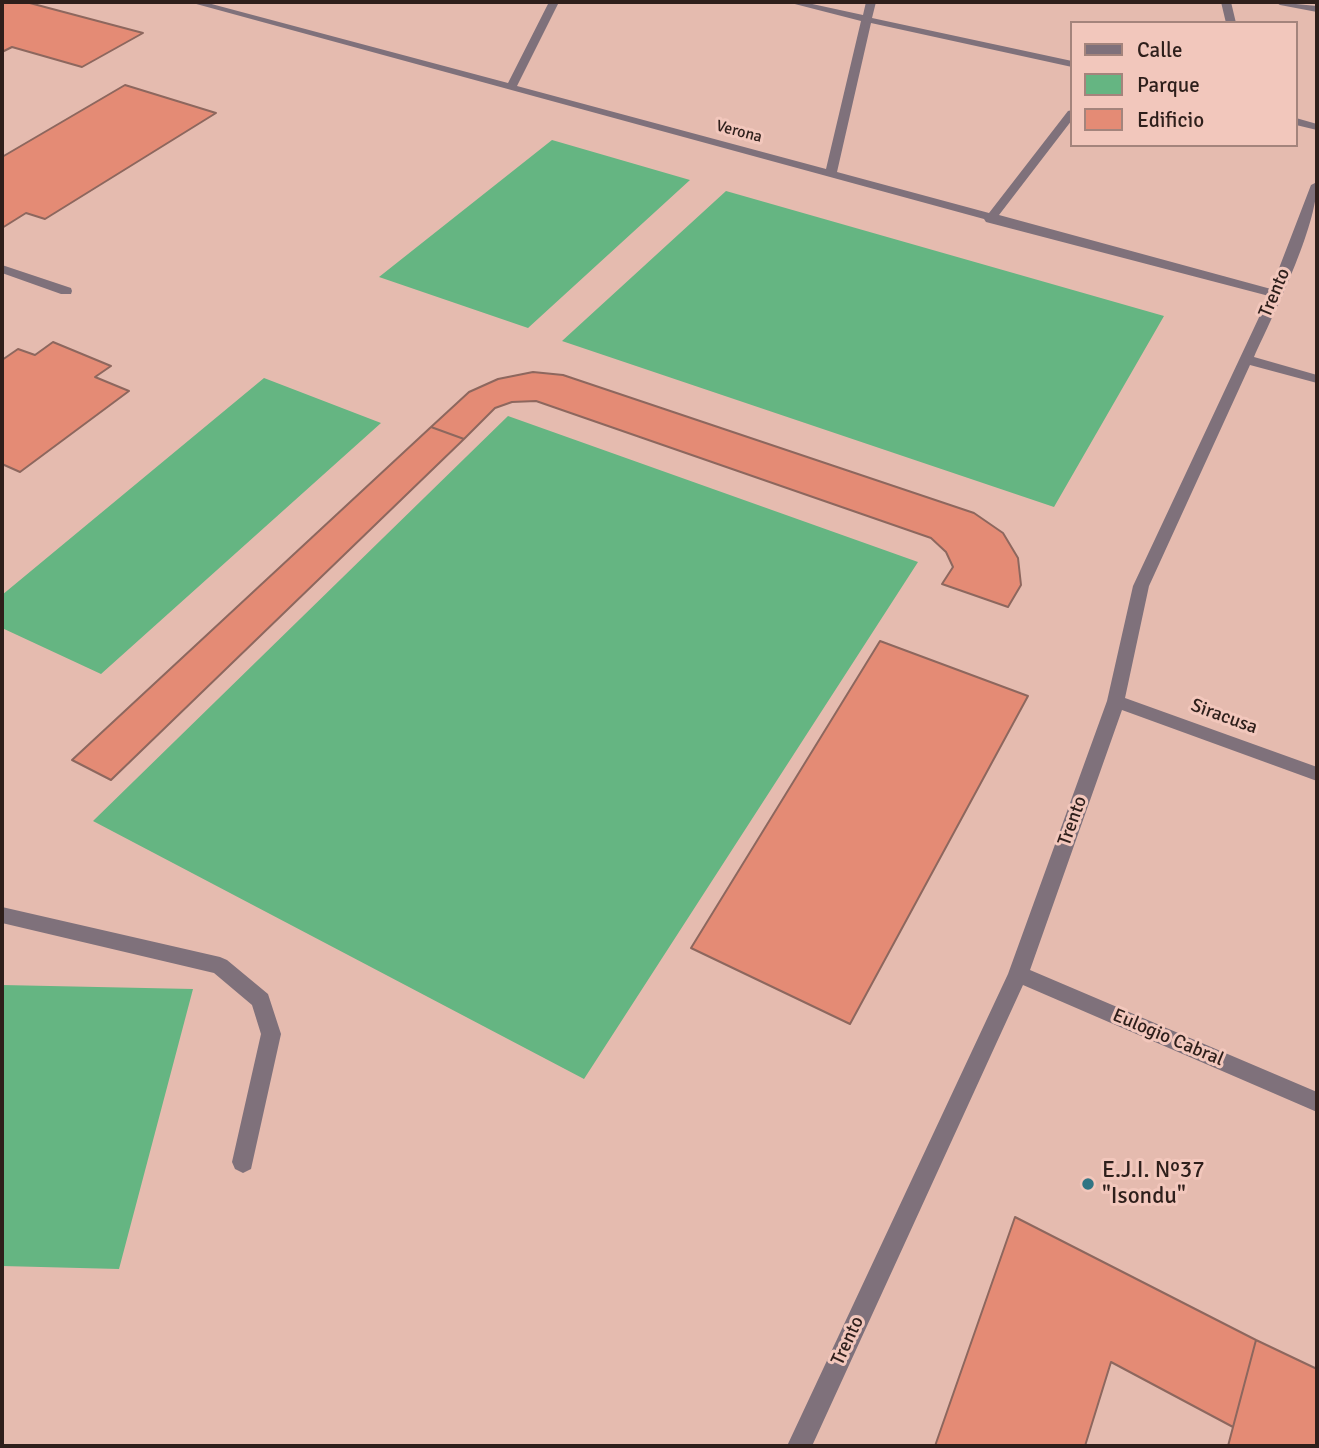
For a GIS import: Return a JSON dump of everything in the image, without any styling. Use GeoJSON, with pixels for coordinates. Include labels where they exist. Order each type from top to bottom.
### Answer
{"type":"FeatureCollection","features":[{"type":"Feature","properties":{"kind":"street","name":"Verona"},"geometry":{"type":"LineString","coordinates":[[194,2],[218,5],[990,219],[1276,294]]}},
{"type":"Feature","properties":{"kind":"street"},"geometry":{"type":"LineString","coordinates":[[511,88],[554,2]]}},
{"type":"Feature","properties":{"kind":"street"},"geometry":{"type":"LineString","coordinates":[[792,2],[867,21],[978,41],[1070,64]]}},
{"type":"Feature","properties":{"kind":"street"},"geometry":{"type":"LineString","coordinates":[[831,175],[871,2]]}},
{"type":"Feature","properties":{"kind":"street"},"geometry":{"type":"LineString","coordinates":[[1226,2],[1231,21]]}},
{"type":"Feature","properties":{"kind":"street"},"geometry":{"type":"LineString","coordinates":[[1280,2],[1317,9]]}},
{"type":"Feature","properties":{"kind":"street"},"geometry":{"type":"LineString","coordinates":[[990,219],[1070,116]]}},
{"type":"Feature","properties":{"kind":"street"},"geometry":{"type":"LineString","coordinates":[[1298,122],[1317,127]]}},
{"type":"Feature","properties":{"kind":"street","name":"Trento"},"geometry":{"type":"LineString","coordinates":[[799,1446],[1018,974],[1116,701],[1141,586],[1276,294],[1317,185]]}},
{"type":"Feature","properties":{"kind":"street"},"geometry":{"type":"LineString","coordinates":[[2,269],[66,291]]}},
{"type":"Feature","properties":{"kind":"street"},"geometry":{"type":"LineString","coordinates":[[1245,359],[1317,379]]}},
{"type":"Feature","properties":{"kind":"street","name":"Siracusa"},"geometry":{"type":"LineString","coordinates":[[1116,701],[1317,774]]}},
{"type":"Feature","properties":{"kind":"street"},"geometry":{"type":"LineString","coordinates":[[2,915],[220,966],[261,1000],[271,1034],[243,1162]]}},
{"type":"Feature","properties":{"kind":"street","name":"Eulogio Cabral"},"geometry":{"type":"LineString","coordinates":[[1018,974],[1317,1102]]}},
{"type":"Feature","properties":{"kind":"green space"},"geometry":{"type":"Polygon","coordinates":[[[552,140],[690,180],[528,328],[379,277],[552,140]]]}},
{"type":"Feature","properties":{"kind":"green space"},"geometry":{"type":"Polygon","coordinates":[[[726,191],[1164,316],[1054,507],[562,341],[726,191]]]}},
{"type":"Feature","properties":{"kind":"green space"},"geometry":{"type":"Polygon","coordinates":[[[264,378],[381,423],[101,674],[2,628],[2,595],[264,378]]]}},
{"type":"Feature","properties":{"kind":"green space"},"geometry":{"type":"Polygon","coordinates":[[[508,416],[918,562],[584,1079],[93,821],[508,416]]]}},
{"type":"Feature","properties":{"kind":"green space"},"geometry":{"type":"Polygon","coordinates":[[[2,985],[193,989],[119,1269],[2,1266],[2,985]]]}},
{"type":"Feature","properties":{"kind":"building"},"geometry":{"type":"Polygon","coordinates":[[[2,2],[26,2],[143,33],[82,67],[12,47],[2,52],[2,2]]]}},
{"type":"Feature","properties":{"kind":"building"},"geometry":{"type":"Polygon","coordinates":[[[125,85],[216,113],[45,219],[26,213],[2,228],[2,157],[125,85]]]}},
{"type":"Feature","properties":{"kind":"building"},"geometry":{"type":"Polygon","coordinates":[[[53,342],[111,366],[95,377],[129,391],[20,472],[2,464],[2,360],[18,349],[35,355],[53,342]]]}},
{"type":"Feature","properties":{"kind":"building"},"geometry":{"type":"Polygon","coordinates":[[[533,372],[563,375],[974,513],[1003,533],[1018,558],[1021,585],[1008,607],[942,584],[953,567],[946,552],[931,538],[536,401],[512,402],[495,408],[464,439],[431,427],[469,392],[498,379],[533,372]]]}},
{"type":"Feature","properties":{"kind":"building"},"geometry":{"type":"Polygon","coordinates":[[[431,427],[464,439],[111,780],[72,760],[431,427]]]}},
{"type":"Feature","properties":{"kind":"building"},"geometry":{"type":"Polygon","coordinates":[[[880,641],[1028,696],[850,1024],[691,948],[880,641]]]}},
{"type":"Feature","properties":{"kind":"building","name":"E.J.I. Nº37 \"Isondu\""},"geometry":{"type":"Polygon","coordinates":[[[1015,1217],[1256,1340],[1233,1427],[1111,1362],[1085,1446],[935,1446],[1015,1217]]]}},
{"type":"Feature","properties":{"kind":"building"},"geometry":{"type":"Polygon","coordinates":[[[1256,1340],[1317,1369],[1317,1446],[1228,1446],[1256,1340]]]}},
{"type":"Feature","properties":{"kind":"place","name":"E.J.I. Nº37 \"Isondu\""},"geometry":{"type":"Point","coordinates":[1088,1184]}}]}
